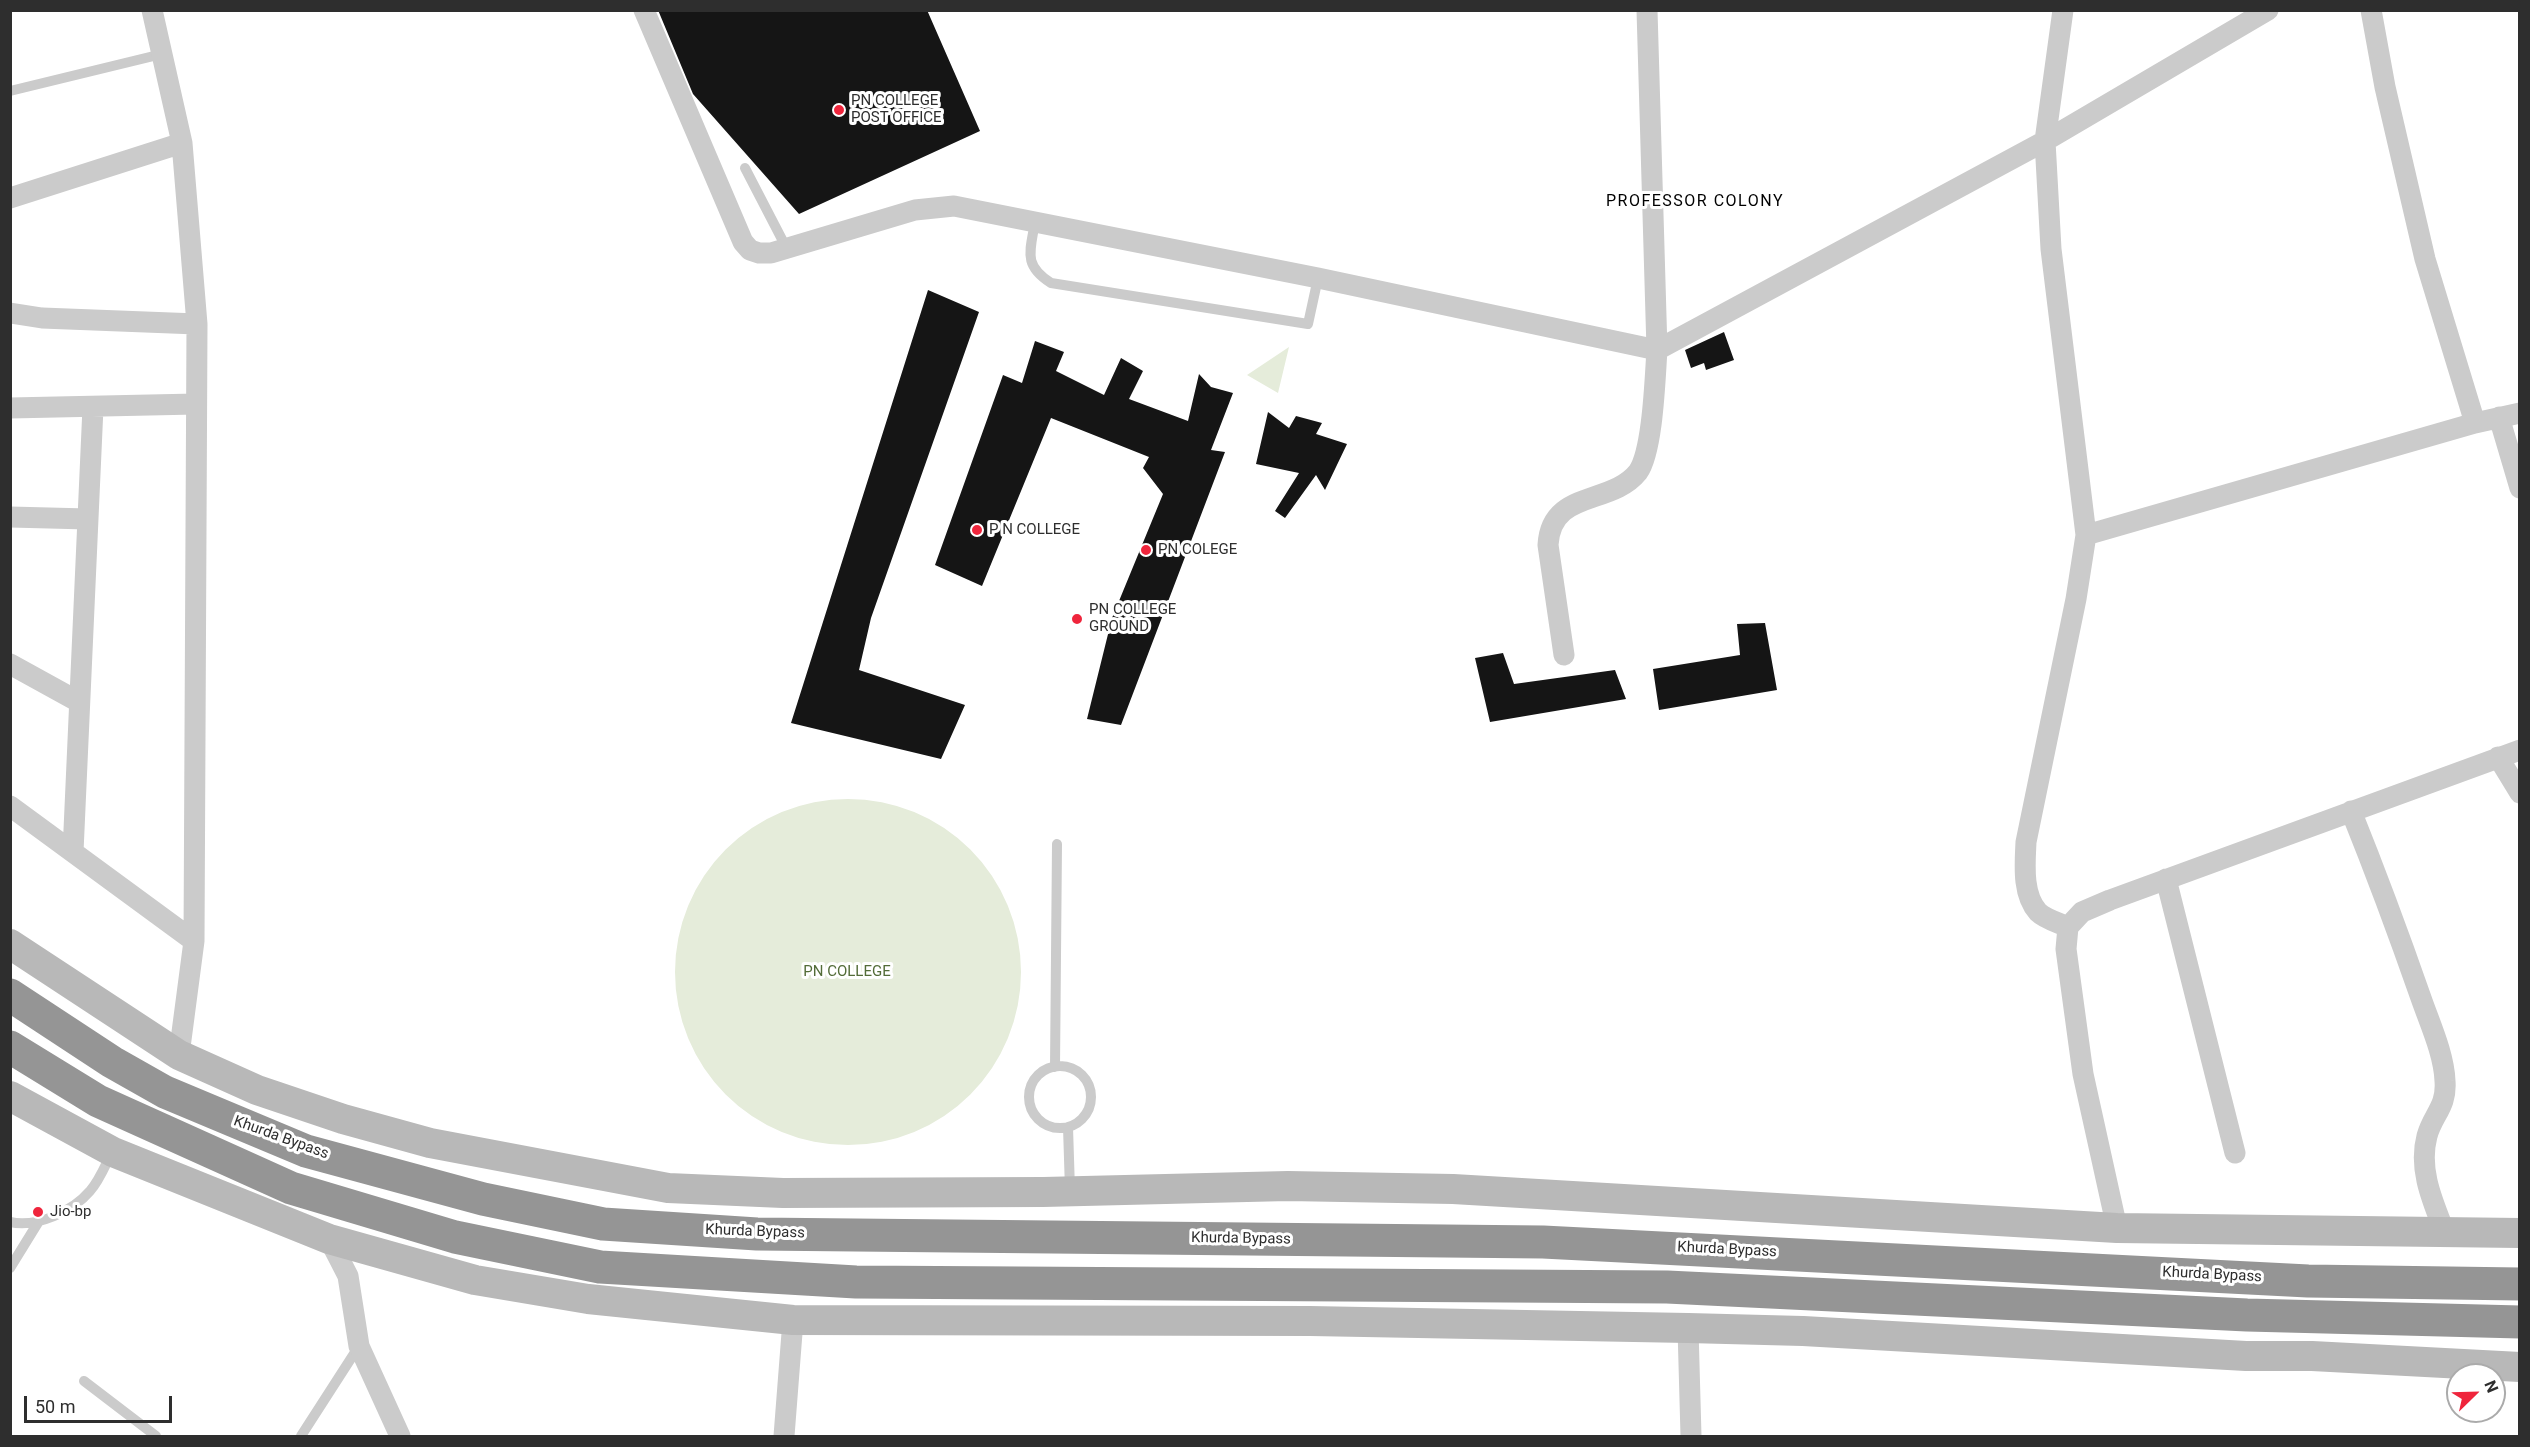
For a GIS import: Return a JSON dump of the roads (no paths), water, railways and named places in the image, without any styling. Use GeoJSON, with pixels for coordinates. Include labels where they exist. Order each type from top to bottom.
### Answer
{"type":"FeatureCollection","features":[{"type":"Feature","properties":{"kind":"highway","name":"Khurda Bypass"},"geometry":{"type":"LineString","coordinates":[[10,995],[112,1062],[165,1092],[306,1151],[483,1199],[603,1224],[757,1234],[1543,1242],[2308,1281],[2520,1284]]}},
{"type":"Feature","properties":{"kind":"highway"},"geometry":{"type":"LineString","coordinates":[[10,1047],[98,1101],[291,1188],[455,1237],[600,1267],[856,1282],[1667,1287],[2247,1315],[2479,1323],[2520,1322]]}},
{"type":"Feature","properties":{"kind":"main road"},"geometry":{"type":"LineString","coordinates":[[10,944],[179,1055],[286,1100],[430,1143],[668,1188],[783,1193],[1288,1186],[1453,1189],[2117,1228],[2520,1233]]}},
{"type":"Feature","properties":{"kind":"main road"},"geometry":{"type":"LineString","coordinates":[[10,1096],[113,1152],[329,1239],[475,1280],[588,1299],[793,1320],[1310,1321],[1803,1331],[2246,1356],[2312,1356],[2520,1367]]}},
{"type":"Feature","properties":{"kind":"main road"},"geometry":{"type":"LineString","coordinates":[[2246,1356],[2247,1315]]}},
{"type":"Feature","properties":{"kind":"street"},"geometry":{"type":"LineString","coordinates":[[152,10],[182,143],[197,324],[194,941],[179,1055]]}},
{"type":"Feature","properties":{"kind":"street"},"geometry":{"type":"LineString","coordinates":[[644,10],[743,242],[759,253],[787,249],[915,210],[954,206],[1318,278],[1657,350],[2045,141],[2268,10]]}},
{"type":"Feature","properties":{"kind":"street"},"geometry":{"type":"LineString","coordinates":[[1564,655],[1548,545],[1549,528],[1555,517],[1565,509],[1630,480],[1639,471],[1644,460],[1650,427],[1657,350],[1647,10]]}},
{"type":"Feature","properties":{"kind":"street"},"geometry":{"type":"LineString","coordinates":[[2063,10],[2045,141],[2051,249],[2086,535],[2076,599],[2025,842],[2025,877],[2031,900],[2039,913],[2068,927]]}},
{"type":"Feature","properties":{"kind":"street"},"geometry":{"type":"LineString","coordinates":[[2371,10],[2385,87],[2425,259],[2475,423]]}},
{"type":"Feature","properties":{"kind":"street"},"geometry":{"type":"LineString","coordinates":[[10,198],[182,143]]}},
{"type":"Feature","properties":{"kind":"street"},"geometry":{"type":"LineString","coordinates":[[10,313],[42,318],[197,324]]}},
{"type":"Feature","properties":{"kind":"street"},"geometry":{"type":"LineString","coordinates":[[10,408],[196,404]]}},
{"type":"Feature","properties":{"kind":"street"},"geometry":{"type":"LineString","coordinates":[[73,852],[93,407]]}},
{"type":"Feature","properties":{"kind":"street"},"geometry":{"type":"LineString","coordinates":[[2086,535],[2475,423],[2520,413]]}},
{"type":"Feature","properties":{"kind":"street"},"geometry":{"type":"LineString","coordinates":[[2499,417],[2520,488]]}},
{"type":"Feature","properties":{"kind":"street"},"geometry":{"type":"LineString","coordinates":[[10,517],[88,519]]}},
{"type":"Feature","properties":{"kind":"street"},"geometry":{"type":"LineString","coordinates":[[10,664],[80,702]]}},
{"type":"Feature","properties":{"kind":"street"},"geometry":{"type":"LineString","coordinates":[[2117,1228],[2099,1155],[2084,1074],[2066,949],[2068,927],[2082,912],[2166,879],[2520,750]]}},
{"type":"Feature","properties":{"kind":"street"},"geometry":{"type":"LineString","coordinates":[[2498,757],[2520,793]]}},
{"type":"Feature","properties":{"kind":"street"},"geometry":{"type":"LineString","coordinates":[[10,806],[194,941]]}},
{"type":"Feature","properties":{"kind":"street"},"geometry":{"type":"LineString","coordinates":[[2351,811],[2385,895],[2432,1030],[2445,1080],[2445,1102],[2427,1135],[2424,1162],[2430,1192],[2445,1233]]}},
{"type":"Feature","properties":{"kind":"street"},"geometry":{"type":"LineString","coordinates":[[2166,879],[2235,1153]]}},
{"type":"Feature","properties":{"kind":"street"},"geometry":{"type":"LineString","coordinates":[[329,1239],[348,1276],[359,1346],[400,1437]]}},
{"type":"Feature","properties":{"kind":"street"},"geometry":{"type":"LineString","coordinates":[[784,1437],[793,1320]]}},
{"type":"Feature","properties":{"kind":"street"},"geometry":{"type":"LineString","coordinates":[[1688,1328],[1691,1437]]}},
{"type":"Feature","properties":{"kind":"lane"},"geometry":{"type":"LineString","coordinates":[[10,91],[162,54]]}},
{"type":"Feature","properties":{"kind":"lane"},"geometry":{"type":"LineString","coordinates":[[745,168],[787,249]]}},
{"type":"Feature","properties":{"kind":"lane"},"geometry":{"type":"LineString","coordinates":[[1035,222],[1030,253],[1031,265],[1039,276],[1051,283],[1308,324],[1318,278]]}},
{"type":"Feature","properties":{"kind":"lane"},"geometry":{"type":"LineString","coordinates":[[1055,1067],[1057,844]]}},
{"type":"Feature","properties":{"kind":"lane"},"geometry":{"type":"LineString","coordinates":[[1055,1067],[1075,1070],[1083,1076],[1091,1096],[1085,1116],[1068,1127],[1047,1125],[1033,1112],[1030,1103],[1032,1084],[1038,1075],[1055,1067]]}},
{"type":"Feature","properties":{"kind":"lane"},"geometry":{"type":"LineString","coordinates":[[1068,1127],[1070,1190]]}},
{"type":"Feature","properties":{"kind":"lane"},"geometry":{"type":"LineString","coordinates":[[10,1222],[18,1224],[39,1221],[75,1206],[92,1190],[113,1152]]}},
{"type":"Feature","properties":{"kind":"lane"},"geometry":{"type":"LineString","coordinates":[[10,1268],[39,1221]]}},
{"type":"Feature","properties":{"kind":"lane"},"geometry":{"type":"LineString","coordinates":[[301,1437],[359,1346]]}},
{"type":"Feature","properties":{"kind":"lane"},"geometry":{"type":"LineString","coordinates":[[84,1381],[156,1437]]}},
{"type":"Feature","properties":{"kind":"place","name":"PN COLLEGE POST OFFICE"},"geometry":{"type":"Point","coordinates":[839,110]}},
{"type":"Feature","properties":{"kind":"place","name":"P N COLLEGE"},"geometry":{"type":"Point","coordinates":[977,530]}},
{"type":"Feature","properties":{"kind":"place","name":"PN COLEGE"},"geometry":{"type":"Point","coordinates":[1146,550]}},
{"type":"Feature","properties":{"kind":"place","name":"PN COLLEGE GROUND"},"geometry":{"type":"Point","coordinates":[1077,619]}},
{"type":"Feature","properties":{"kind":"place","name":"Jio-bp"},"geometry":{"type":"Point","coordinates":[38,1212]}},
{"type":"Feature","properties":{"kind":"district","name":"PROFESSOR COLONY"},"geometry":{"type":"Point","coordinates":[1695,202]}},
{"type":"Feature","properties":{"kind":"park label","name":"PN COLLEGE"},"geometry":{"type":"Point","coordinates":[847,972]}}]}
